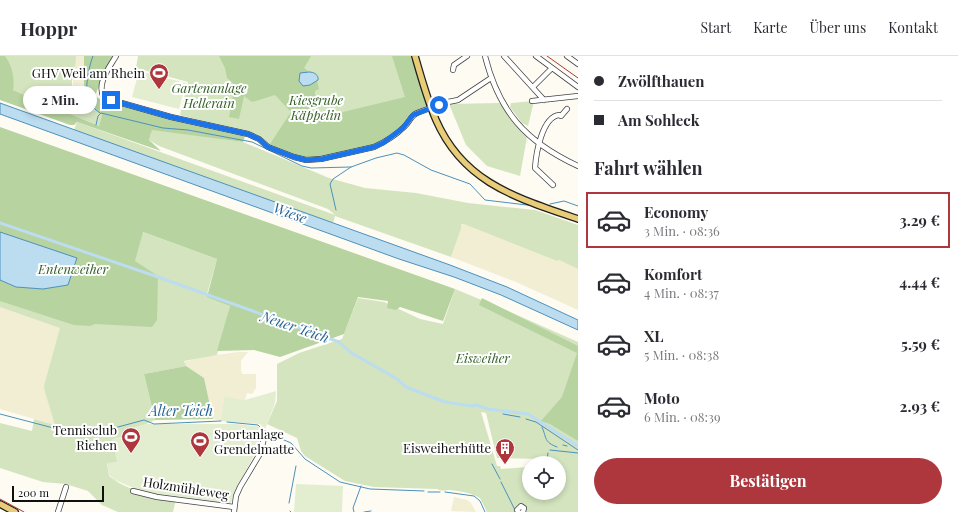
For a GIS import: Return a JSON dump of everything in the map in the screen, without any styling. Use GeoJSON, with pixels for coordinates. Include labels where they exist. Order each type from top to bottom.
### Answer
{"type":"FeatureCollection","features":[{"type":"Feature","properties":{"kind":"main road"},"geometry":{"type":"LineString","coordinates":[[415,56],[432,109],[446,139],[466,164],[497,187],[541,206],[578,219]]}},
{"type":"Feature","properties":{"kind":"main road"},"geometry":{"type":"LineString","coordinates":[[0,504],[14,512]]}},
{"type":"Feature","properties":{"kind":"street"},"geometry":{"type":"LineString","coordinates":[[116,56],[101,85],[101,91],[104,98],[171,117],[248,134],[259,139],[268,147],[306,160],[322,159],[374,147],[383,143],[403,128],[411,116],[458,100],[491,78]]}},
{"type":"Feature","properties":{"kind":"street"},"geometry":{"type":"LineString","coordinates":[[453,70],[454,65],[468,56]]}},
{"type":"Feature","properties":{"kind":"street"},"geometry":{"type":"LineString","coordinates":[[485,56],[491,78],[502,102],[514,119],[526,133],[540,144],[559,157],[578,166]]}},
{"type":"Feature","properties":{"kind":"street"},"geometry":{"type":"LineString","coordinates":[[504,56],[544,100]]}},
{"type":"Feature","properties":{"kind":"street"},"geometry":{"type":"LineString","coordinates":[[536,56],[578,87]]}},
{"type":"Feature","properties":{"kind":"street"},"geometry":{"type":"LineString","coordinates":[[567,56],[578,64]]}},
{"type":"Feature","properties":{"kind":"street"},"geometry":{"type":"LineString","coordinates":[[533,87],[552,68]]}},
{"type":"Feature","properties":{"kind":"street"},"geometry":{"type":"LineString","coordinates":[[532,101],[578,96]]}},
{"type":"Feature","properties":{"kind":"street"},"geometry":{"type":"LineString","coordinates":[[553,185],[535,168],[536,156],[543,131],[548,121],[554,116],[561,116],[568,109]]}},
{"type":"Feature","properties":{"kind":"street"},"geometry":{"type":"LineString","coordinates":[[234,509],[240,487],[260,452],[265,433]]}},
{"type":"Feature","properties":{"kind":"street"},"geometry":{"type":"LineString","coordinates":[[58,512],[66,487]]}},
{"type":"Feature","properties":{"kind":"street","name":"Holzmühleweg"},"geometry":{"type":"LineString","coordinates":[[133,491],[157,497],[234,509]]}},
{"type":"Feature","properties":{"kind":"street"},"geometry":{"type":"LineString","coordinates":[[519,512],[518,508],[522,506],[524,508],[523,512]]}},
{"type":"Feature","properties":{"kind":"shaded area"},"geometry":{"type":"Polygon","coordinates":[[[76,56],[84,56],[84,92],[87,103],[81,103],[75,97],[72,90],[76,56]]]}},
{"type":"Feature","properties":{"kind":"shaded area"},"geometry":{"type":"Polygon","coordinates":[[[461,224],[468,224],[578,269],[578,310],[516,282],[451,257],[461,229],[461,224]]]}},
{"type":"Feature","properties":{"kind":"shaded area"},"geometry":{"type":"Polygon","coordinates":[[[0,304],[62,323],[45,390],[55,425],[0,409],[0,304]]]}},
{"type":"Feature","properties":{"kind":"shaded area"},"geometry":{"type":"Polygon","coordinates":[[[248,352],[241,361],[241,370],[242,374],[256,374],[256,388],[252,394],[247,393],[245,400],[224,398],[221,421],[213,419],[204,378],[186,366],[184,362],[202,357],[248,352]]]}},
{"type":"Feature","properties":{"kind":"shaded area"},"geometry":{"type":"Polygon","coordinates":[[[454,497],[467,500],[471,503],[476,512],[451,511],[454,497]]]}},
{"type":"Feature","properties":{"kind":"green space"},"geometry":{"type":"Polygon","coordinates":[[[0,56],[5,56],[11,68],[14,81],[13,90],[99,126],[102,115],[87,103],[84,92],[84,56],[114,56],[101,80],[95,96],[103,101],[245,136],[243,142],[152,130],[149,140],[161,151],[77,122],[74,125],[70,125],[0,100],[0,56]]]}},
{"type":"Feature","properties":{"kind":"green space"},"geometry":{"type":"Polygon","coordinates":[[[5,56],[76,56],[72,81],[73,92],[81,103],[87,103],[102,115],[99,126],[13,90],[5,56]]]}},
{"type":"Feature","properties":{"kind":"green space","name":"Kiesgrube Käppelin"},"geometry":{"type":"Polygon","coordinates":[[[138,56],[399,56],[412,98],[269,146],[237,131],[180,115],[188,82],[136,68],[138,56]]]}},
{"type":"Feature","properties":{"kind":"green space"},"geometry":{"type":"Polygon","coordinates":[[[219,56],[311,56],[304,68],[309,72],[300,73],[310,85],[317,81],[319,89],[315,91],[315,95],[321,99],[317,106],[311,104],[307,111],[306,121],[405,97],[392,56],[413,56],[428,105],[416,111],[407,124],[374,147],[306,160],[268,147],[291,112],[275,95],[252,102],[244,96],[239,119],[229,117],[235,85],[227,78],[225,68],[219,56]]]}},
{"type":"Feature","properties":{"kind":"green space","name":"GHV Weil am Rhein"},"geometry":{"type":"Polygon","coordinates":[[[139,71],[186,83],[179,109],[132,97],[139,71]]]}},
{"type":"Feature","properties":{"kind":"green space"},"geometry":{"type":"Polygon","coordinates":[[[534,101],[528,126],[522,123],[510,107],[511,103],[534,101]]]}},
{"type":"Feature","properties":{"kind":"green space"},"geometry":{"type":"Polygon","coordinates":[[[500,103],[513,122],[527,137],[520,176],[487,166],[466,145],[449,104],[500,103]]]}},
{"type":"Feature","properties":{"kind":"green space"},"geometry":{"type":"Polygon","coordinates":[[[77,122],[335,215],[328,209],[159,146],[149,140],[152,129],[243,142],[329,178],[365,188],[416,193],[468,203],[535,210],[578,225],[578,269],[559,260],[557,261],[464,224],[461,224],[461,229],[451,257],[335,216],[333,223],[74,130],[77,122]]]}},
{"type":"Feature","properties":{"kind":"green space"},"geometry":{"type":"Polygon","coordinates":[[[0,127],[455,289],[443,321],[400,307],[396,310],[387,308],[388,301],[358,297],[344,334],[280,357],[254,350],[217,351],[230,306],[207,297],[217,259],[143,232],[135,261],[158,276],[157,320],[152,327],[95,324],[90,326],[74,325],[0,301],[0,280],[26,288],[41,289],[67,285],[76,258],[0,232],[0,127]]]}},
{"type":"Feature","properties":{"kind":"green space","name":"Entenweiher"},"geometry":{"type":"Polygon","coordinates":[[[68,205],[217,259],[207,294],[230,306],[217,355],[184,361],[186,366],[144,374],[155,420],[137,428],[128,435],[117,462],[107,464],[109,476],[125,486],[141,492],[176,499],[173,512],[118,512],[102,505],[88,491],[66,484],[43,482],[0,468],[0,423],[32,431],[34,419],[55,425],[44,386],[60,328],[0,307],[0,221],[68,205]]]}},
{"type":"Feature","properties":{"kind":"green space","name":"Eisweiher"},"geometry":{"type":"Polygon","coordinates":[[[455,289],[578,342],[578,512],[487,512],[480,498],[462,492],[450,490],[442,491],[437,489],[374,487],[345,481],[305,456],[301,451],[297,438],[267,424],[277,401],[277,364],[299,353],[342,339],[358,298],[384,302],[420,319],[443,324],[455,289]]]}},
{"type":"Feature","properties":{"kind":"green space"},"geometry":{"type":"Polygon","coordinates":[[[482,298],[578,346],[578,441],[550,424],[541,421],[562,397],[577,353],[479,305],[482,298]]]}},
{"type":"Feature","properties":{"kind":"green space"},"geometry":{"type":"Polygon","coordinates":[[[186,366],[204,378],[213,419],[155,420],[144,374],[186,366]]]}},
{"type":"Feature","properties":{"kind":"green space"},"geometry":{"type":"Polygon","coordinates":[[[276,391],[275,403],[265,429],[260,424],[221,421],[224,397],[245,400],[276,391]]]}},
{"type":"Feature","properties":{"kind":"green space","name":"Sportanlage Grendelmatte"},"geometry":{"type":"Polygon","coordinates":[[[146,424],[236,424],[262,427],[257,450],[235,491],[231,503],[176,499],[148,494],[115,480],[109,475],[107,463],[117,462],[112,439],[127,435],[127,429],[146,424]]]}},
{"type":"Feature","properties":{"kind":"green space"},"geometry":{"type":"Polygon","coordinates":[[[296,484],[343,486],[342,512],[294,512],[296,484]]]}},
{"type":"Feature","properties":{"kind":"water"},"geometry":{"type":"Polygon","coordinates":[[[309,72],[316,74],[318,80],[310,85],[303,86],[299,81],[300,73],[309,72]]]}},
{"type":"Feature","properties":{"kind":"water","name":"Wiese"},"geometry":{"type":"Polygon","coordinates":[[[0,103],[450,265],[507,287],[578,320],[578,330],[501,295],[454,277],[399,259],[0,114],[0,103]]]}},
{"type":"Feature","properties":{"kind":"water","name":"Entenweiher"},"geometry":{"type":"Polygon","coordinates":[[[0,232],[77,258],[68,285],[43,289],[16,287],[0,280],[0,232]]]}},
{"type":"Feature","properties":{"kind":"waterway"},"geometry":{"type":"LineString","coordinates":[[93,56],[88,77],[87,98],[92,107],[100,113]]}},
{"type":"Feature","properties":{"kind":"waterway"},"geometry":{"type":"LineString","coordinates":[[96,125],[98,116],[101,113],[163,128],[188,130],[252,142],[302,166],[311,168],[351,167]]}},
{"type":"Feature","properties":{"kind":"waterway"},"geometry":{"type":"LineString","coordinates":[[336,210],[330,184],[333,179],[351,167],[376,158],[397,153],[404,155],[431,170],[470,184],[485,200],[535,206]]}},
{"type":"Feature","properties":{"kind":"waterway"},"geometry":{"type":"LineString","coordinates":[[550,204],[564,201],[578,206]]}},
{"type":"Feature","properties":{"kind":"waterway","name":"Neuer Teich"},"geometry":{"type":"LineString","coordinates":[[0,223],[158,277],[339,342],[350,352],[397,379],[406,387],[445,402],[472,406],[477,405],[488,409],[528,414],[578,446]]}},
{"type":"Feature","properties":{"kind":"waterway","name":"Alter Teich"},"geometry":{"type":"LineString","coordinates":[[0,414],[61,430],[92,434],[144,420],[154,424],[221,421]]}},
{"type":"Feature","properties":{"kind":"waterway","name":"Neuer Teich"},"geometry":{"type":"LineString","coordinates":[[503,414],[520,417]]}},
{"type":"Feature","properties":{"kind":"waterway","name":"Neuer Teich"},"geometry":{"type":"LineString","coordinates":[[526,419],[536,422],[578,450]]}},
{"type":"Feature","properties":{"kind":"waterway","name":"Alter Teich"},"geometry":{"type":"LineString","coordinates":[[227,422],[258,425],[264,431]]}},
{"type":"Feature","properties":{"kind":"waterway"},"geometry":{"type":"LineString","coordinates":[[542,427],[548,442],[557,447]]}},
{"type":"Feature","properties":{"kind":"waterway","name":"Alter Teich"},"geometry":{"type":"LineString","coordinates":[[268,433],[291,443],[305,459],[340,482],[370,489],[424,491]]}},
{"type":"Feature","properties":{"kind":"waterway"},"geometry":{"type":"LineString","coordinates":[[563,445],[567,446]]}},
{"type":"Feature","properties":{"kind":"waterway"},"geometry":{"type":"LineString","coordinates":[[550,450],[578,453]]}},
{"type":"Feature","properties":{"kind":"waterway"},"geometry":{"type":"LineString","coordinates":[[492,464],[500,479]]}},
{"type":"Feature","properties":{"kind":"waterway"},"geometry":{"type":"LineString","coordinates":[[289,503],[296,466]]}},
{"type":"Feature","properties":{"kind":"waterway"},"geometry":{"type":"LineString","coordinates":[[501,482],[515,510]]}},
{"type":"Feature","properties":{"kind":"waterway"},"geometry":{"type":"LineString","coordinates":[[354,512],[353,508],[361,486]]}},
{"type":"Feature","properties":{"kind":"waterway","name":"Alter Teich"},"geometry":{"type":"LineString","coordinates":[[428,492],[440,492]]}},
{"type":"Feature","properties":{"kind":"waterway","name":"Alter Teich"},"geometry":{"type":"LineString","coordinates":[[445,492],[474,496],[480,501],[485,512]]}},
{"type":"Feature","properties":{"kind":"waterway"},"geometry":{"type":"LineString","coordinates":[[364,512],[371,511]]}},
{"type":"Feature","properties":{"kind":"tram line"},"geometry":{"type":"LineString","coordinates":[[0,499],[24,512]]}},
{"type":"Feature","properties":{"kind":"railway"},"geometry":{"type":"LineString","coordinates":[[547,56],[578,78]]}},
{"type":"Feature","properties":{"kind":"place","name":"GHV Weil am Rhein"},"geometry":{"type":"Point","coordinates":[159,90]}},
{"type":"Feature","properties":{"kind":"place","name":"Tennisclub Riehen"},"geometry":{"type":"Point","coordinates":[131,454]}},
{"type":"Feature","properties":{"kind":"place","name":"Sportanlage Grendelmatte"},"geometry":{"type":"Point","coordinates":[200,458]}},
{"type":"Feature","properties":{"kind":"place","name":"Eisweiherhütte"},"geometry":{"type":"Point","coordinates":[505,465]}},
{"type":"Feature","properties":{"kind":"route"},"geometry":{"type":"LineString","coordinates":[[111,100],[171,117],[248,134],[276,150],[306,160],[315,160],[343,155],[374,147],[383,143],[404,127],[413,115],[439,105]]}},
{"type":"Feature","properties":{"kind":"park label","name":"Gartenanlage Hellerain"},"geometry":{"type":"Point","coordinates":[209,96]}}]}
